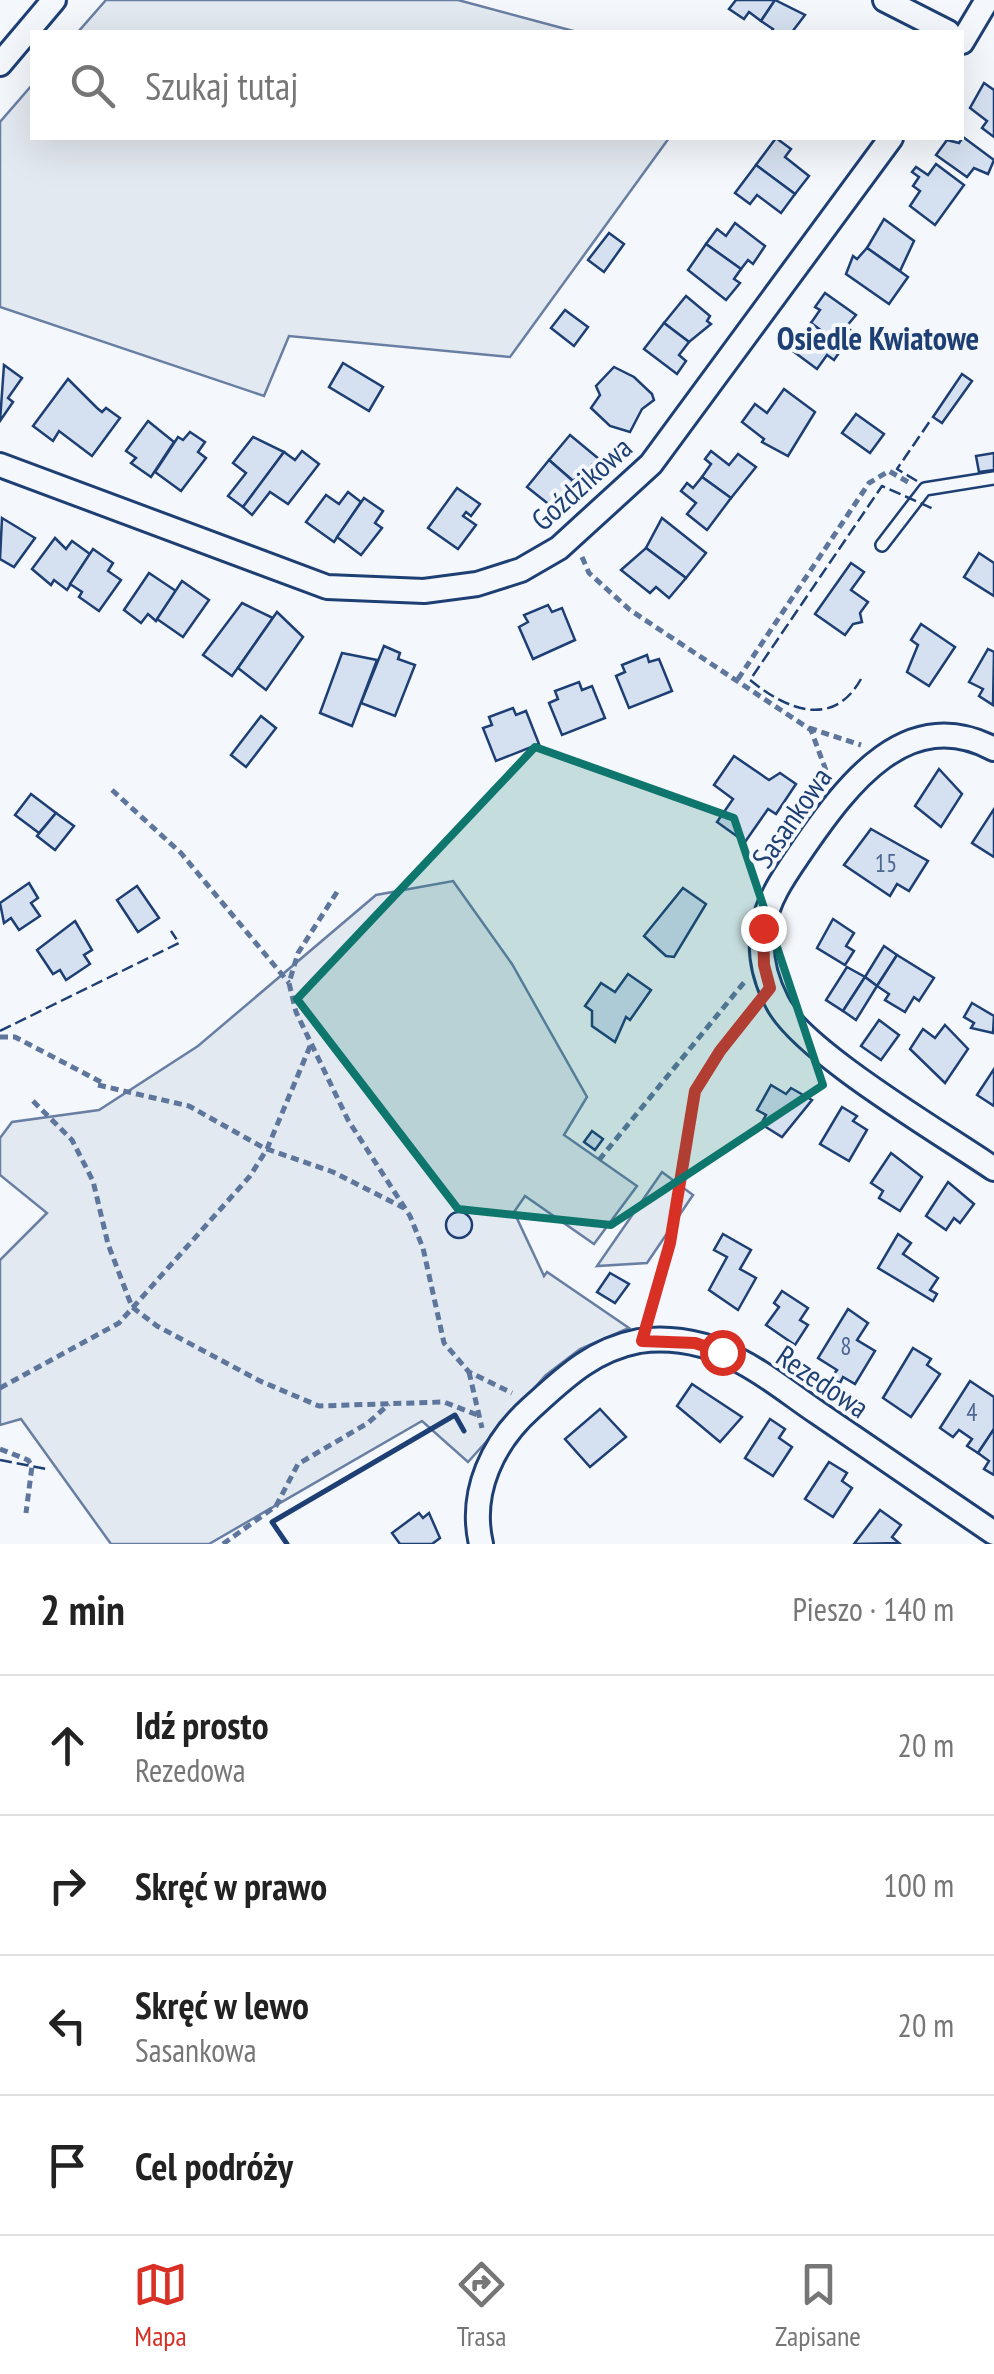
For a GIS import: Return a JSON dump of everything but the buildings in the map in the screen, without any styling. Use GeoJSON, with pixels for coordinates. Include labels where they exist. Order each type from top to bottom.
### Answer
{"type":"FeatureCollection","features":[{"type":"Feature","properties":{"kind":"street"},"geometry":{"type":"LineString","coordinates":[[0,64],[54,0]]}},
{"type":"Feature","properties":{"kind":"street"},"geometry":{"type":"LineString","coordinates":[[885,0],[944,30]]}},
{"type":"Feature","properties":{"kind":"street"},"geometry":{"type":"LineString","coordinates":[[964,38],[987,0]]}},
{"type":"Feature","properties":{"kind":"street","name":"Goździkowa"},"geometry":{"type":"LineString","coordinates":[[0,465],[327,587],[424,591],[477,584],[521,570],[574,536],[651,464],[890,140]]}},
{"type":"Feature","properties":{"kind":"street","name":"Sasankowa"},"geometry":{"type":"LineString","coordinates":[[994,750],[953,738],[906,745],[863,769],[838,798],[778,886],[763,928],[763,959],[770,988],[790,1022],[804,1036],[994,1169]]}},
{"type":"Feature","properties":{"kind":"street","name":"Rezedowa"},"geometry":{"type":"LineString","coordinates":[[480,1544],[477,1510],[489,1464],[507,1433],[576,1366],[597,1354],[642,1341],[695,1343],[746,1364],[994,1534]]}},
{"type":"Feature","properties":{"kind":"lane"},"geometry":{"type":"LineString","coordinates":[[882,545],[924,490],[994,478]]}},
{"type":"Feature","properties":{"kind":"path"},"geometry":{"type":"LineString","coordinates":[[738,679],[869,483],[890,472],[924,490]]}},
{"type":"Feature","properties":{"kind":"path"},"geometry":{"type":"LineString","coordinates":[[574,536],[589,573],[630,610],[806,727],[883,755]]}},
{"type":"Feature","properties":{"kind":"path"},"geometry":{"type":"LineString","coordinates":[[806,727],[838,798]]}},
{"type":"Feature","properties":{"kind":"path"},"geometry":{"type":"LineString","coordinates":[[112,790],[181,853],[290,983]]}},
{"type":"Feature","properties":{"kind":"path"},"geometry":{"type":"LineString","coordinates":[[337,892],[298,953],[290,983],[296,1012],[348,1120],[405,1208],[423,1248],[444,1343],[469,1372],[504,1393],[545,1395]]}},
{"type":"Feature","properties":{"kind":"path"},"geometry":{"type":"LineString","coordinates":[[600,1160],[763,959]]}},
{"type":"Feature","properties":{"kind":"path"},"geometry":{"type":"LineString","coordinates":[[642,1341],[670,1243],[695,1091],[720,1051],[770,988]]}},
{"type":"Feature","properties":{"kind":"path"},"geometry":{"type":"LineString","coordinates":[[0,1037],[15,1038],[100,1084],[190,1106],[267,1149],[333,1172],[405,1208]]}},
{"type":"Feature","properties":{"kind":"path"},"geometry":{"type":"LineString","coordinates":[[0,1388],[119,1323],[250,1176],[267,1149],[312,1044]]}},
{"type":"Feature","properties":{"kind":"path"},"geometry":{"type":"LineString","coordinates":[[33,1101],[72,1140],[92,1181],[108,1244],[132,1307],[198,1348],[319,1406],[444,1402],[480,1416]]}},
{"type":"Feature","properties":{"kind":"path"},"geometry":{"type":"LineString","coordinates":[[469,1372],[489,1464]]}},
{"type":"Feature","properties":{"kind":"path"},"geometry":{"type":"LineString","coordinates":[[223,1544],[276,1506],[298,1464],[368,1422],[392,1402]]}},
{"type":"Feature","properties":{"kind":"path"},"geometry":{"type":"LineString","coordinates":[[0,1449],[28,1460],[32,1466],[26,1514]]}},
{"type":"Feature","properties":{"kind":"highlighted area"},"geometry":{"type":"Polygon","coordinates":[[[535,747],[734,818],[823,1085],[611,1225],[458,1209],[297,999],[535,747]]]}},
{"type":"Feature","properties":{"kind":"shaded area"},"geometry":{"type":"Polygon","coordinates":[[[106,0],[458,0],[570,30],[80,30],[106,0]]]}},
{"type":"Feature","properties":{"kind":"shaded area"},"geometry":{"type":"Polygon","coordinates":[[[30,87],[30,140],[668,140],[510,357],[289,336],[264,396],[0,307],[0,122],[30,87]]]}},
{"type":"Feature","properties":{"kind":"shaded area"},"geometry":{"type":"Polygon","coordinates":[[[453,881],[512,964],[587,1097],[564,1135],[637,1186],[594,1244],[525,1196],[514,1212],[544,1276],[547,1272],[629,1328],[580,1349],[546,1375],[468,1462],[422,1421],[209,1544],[111,1544],[21,1419],[0,1425],[0,1260],[47,1213],[0,1175],[0,1138],[12,1122],[99,1110],[198,1046],[376,895],[453,881]]]}},
{"type":"Feature","properties":{"kind":"shaded area"},"geometry":{"type":"Polygon","coordinates":[[[662,1172],[693,1195],[647,1263],[597,1266],[662,1172]]]}},
{"type":"Feature","properties":{"kind":"fence"},"geometry":{"type":"LineString","coordinates":[[917,481],[897,469],[930,421]]}},
{"type":"Feature","properties":{"kind":"fence"},"geometry":{"type":"LineString","coordinates":[[861,679],[850,695],[837,704],[809,710],[779,700],[750,680],[882,486],[936,510]]}},
{"type":"Feature","properties":{"kind":"fence"},"geometry":{"type":"LineString","coordinates":[[0,1031],[179,943],[171,931]]}},
{"type":"Feature","properties":{"kind":"fence"},"geometry":{"type":"LineString","coordinates":[[0,1460],[46,1469]]}},
{"type":"Feature","properties":{"kind":"wall"},"geometry":{"type":"LineString","coordinates":[[287,1544],[272,1522],[455,1415],[464,1431]]}},
{"type":"Feature","properties":{"kind":"district","name":"Osiedle Kwiatowe"},"geometry":{"type":"Point","coordinates":[878,338]}},
{"type":"Feature","properties":{"kind":"route"},"geometry":{"type":"LineString","coordinates":[[722,1352],[668,1339],[642,1341],[670,1243],[681,1186],[686,1124],[695,1091],[720,1051],[770,988],[764,965],[763,928]]}}]}
